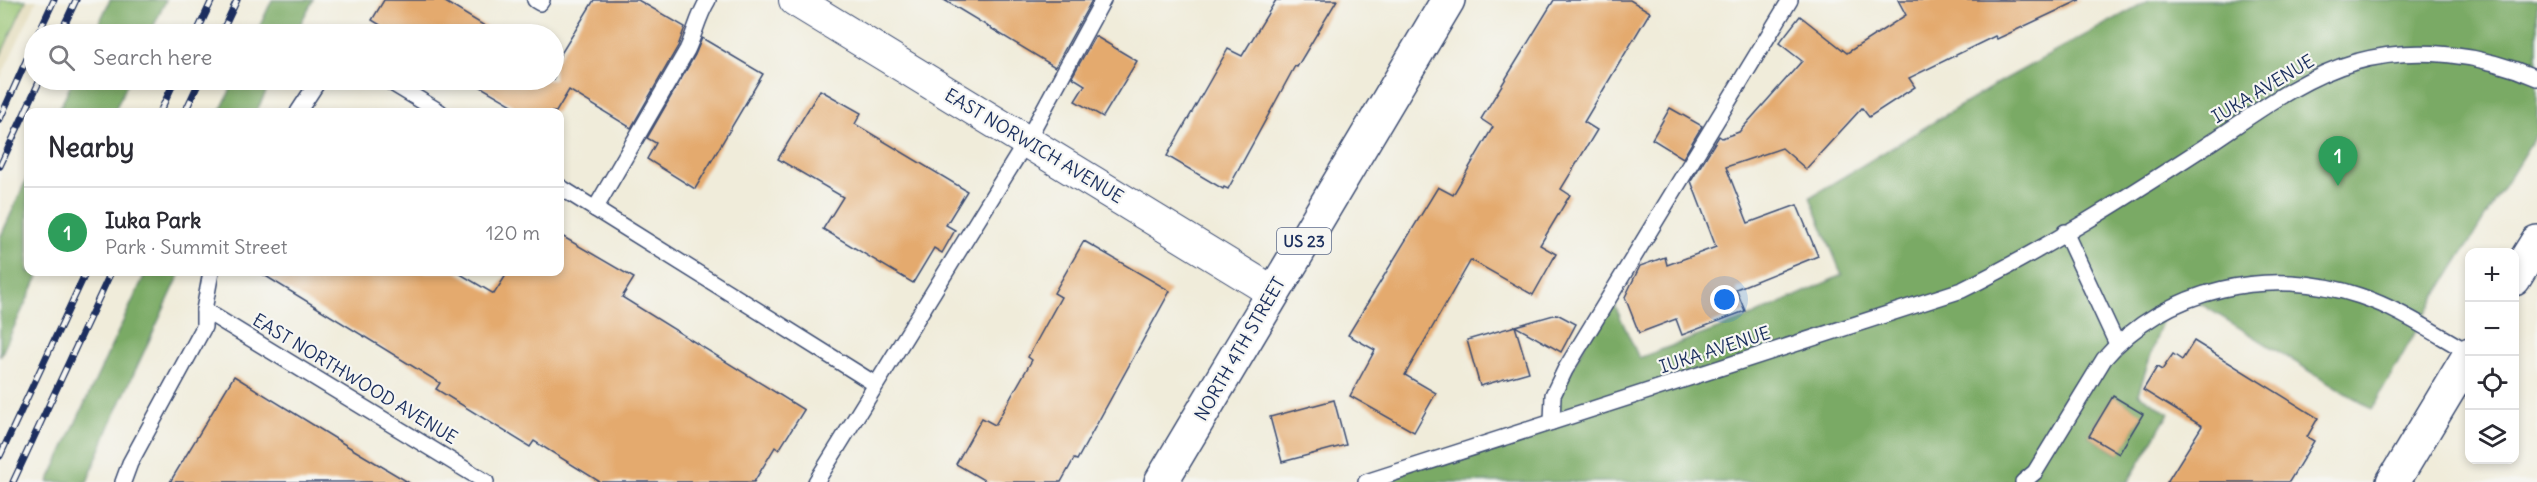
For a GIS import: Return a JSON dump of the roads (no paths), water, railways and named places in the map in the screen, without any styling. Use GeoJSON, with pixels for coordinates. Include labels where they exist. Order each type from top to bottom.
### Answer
{"type":"FeatureCollection","features":[{"type":"Feature","properties":{"kind":"main road","name":"NORTH 4TH STREET"},"geometry":{"type":"LineString","coordinates":[[1161,482],[1448,0]]}},
{"type":"Feature","properties":{"kind":"main road"},"geometry":{"type":"LineString","coordinates":[[2519,271],[2537,242]]}},
{"type":"Feature","properties":{"kind":"main road"},"geometry":{"type":"LineString","coordinates":[[2393,482],[2468,356]]}},
{"type":"Feature","properties":{"kind":"street","name":"EAST NORWICH AVENUE"},"geometry":{"type":"LineString","coordinates":[[795,0],[1273,292]]}},
{"type":"Feature","properties":{"kind":"lane"},"geometry":{"type":"LineString","coordinates":[[535,0],[540,3],[542,0]]}},
{"type":"Feature","properties":{"kind":"lane"},"geometry":{"type":"LineString","coordinates":[[595,209],[687,50],[697,29],[700,14],[708,0]]}},
{"type":"Feature","properties":{"kind":"lane"},"geometry":{"type":"LineString","coordinates":[[816,482],[874,384],[1026,142],[1103,0]]}},
{"type":"Feature","properties":{"kind":"lane"},"geometry":{"type":"LineString","coordinates":[[1552,422],[1553,395],[1565,370],[1790,0]]}},
{"type":"Feature","properties":{"kind":"lane","name":"IUKA AVENUE"},"geometry":{"type":"LineString","coordinates":[[1366,482],[1962,290],[2000,271],[2116,203],[2288,93],[2354,62],[2386,56],[2426,54],[2470,57],[2537,78]]}},
{"type":"Feature","properties":{"kind":"lane"},"geometry":{"type":"LineString","coordinates":[[301,108],[312,90]]}},
{"type":"Feature","properties":{"kind":"lane"},"geometry":{"type":"LineString","coordinates":[[404,90],[433,108]]}},
{"type":"Feature","properties":{"kind":"lane"},"geometry":{"type":"LineString","coordinates":[[564,190],[874,384]]}},
{"type":"Feature","properties":{"kind":"lane"},"geometry":{"type":"LineString","coordinates":[[2065,232],[2117,344]]}},
{"type":"Feature","properties":{"kind":"lane"},"geometry":{"type":"LineString","coordinates":[[123,482],[130,463],[204,327],[204,310],[210,276]]}},
{"type":"Feature","properties":{"kind":"lane"},"geometry":{"type":"LineString","coordinates":[[2023,482],[2035,472],[2104,359],[2117,344],[2166,309],[2191,298],[2241,285],[2290,282],[2333,289],[2382,304],[2465,352]]}},
{"type":"Feature","properties":{"kind":"lane","name":"EAST NORTHWOOD AVENUE"},"geometry":{"type":"LineString","coordinates":[[204,310],[486,482]]}},
{"type":"Feature","properties":{"kind":"railway"},"geometry":{"type":"LineString","coordinates":[[43,24],[54,0]]}},
{"type":"Feature","properties":{"kind":"railway"},"geometry":{"type":"LineString","coordinates":[[65,24],[76,0]]}},
{"type":"Feature","properties":{"kind":"railway"},"geometry":{"type":"LineString","coordinates":[[201,24],[212,0]]}},
{"type":"Feature","properties":{"kind":"railway"},"geometry":{"type":"LineString","coordinates":[[226,24],[237,0]]}},
{"type":"Feature","properties":{"kind":"railway"},"geometry":{"type":"LineString","coordinates":[[0,119],[24,65]]}},
{"type":"Feature","properties":{"kind":"railway"},"geometry":{"type":"LineString","coordinates":[[27,108],[35,90]]}},
{"type":"Feature","properties":{"kind":"railway"},"geometry":{"type":"LineString","coordinates":[[162,108],[170,90]]}},
{"type":"Feature","properties":{"kind":"railway"},"geometry":{"type":"LineString","coordinates":[[187,108],[195,90]]}},
{"type":"Feature","properties":{"kind":"railway"},"geometry":{"type":"LineString","coordinates":[[0,166],[24,114]]}},
{"type":"Feature","properties":{"kind":"railway"},"geometry":{"type":"LineString","coordinates":[[0,456],[84,276]]}},
{"type":"Feature","properties":{"kind":"railway"},"geometry":{"type":"LineString","coordinates":[[13,482],[109,276]]}},
{"type":"Feature","properties":{"kind":"place","name":"Iuka Park"},"geometry":{"type":"Point","coordinates":[2338,186]}}]}
